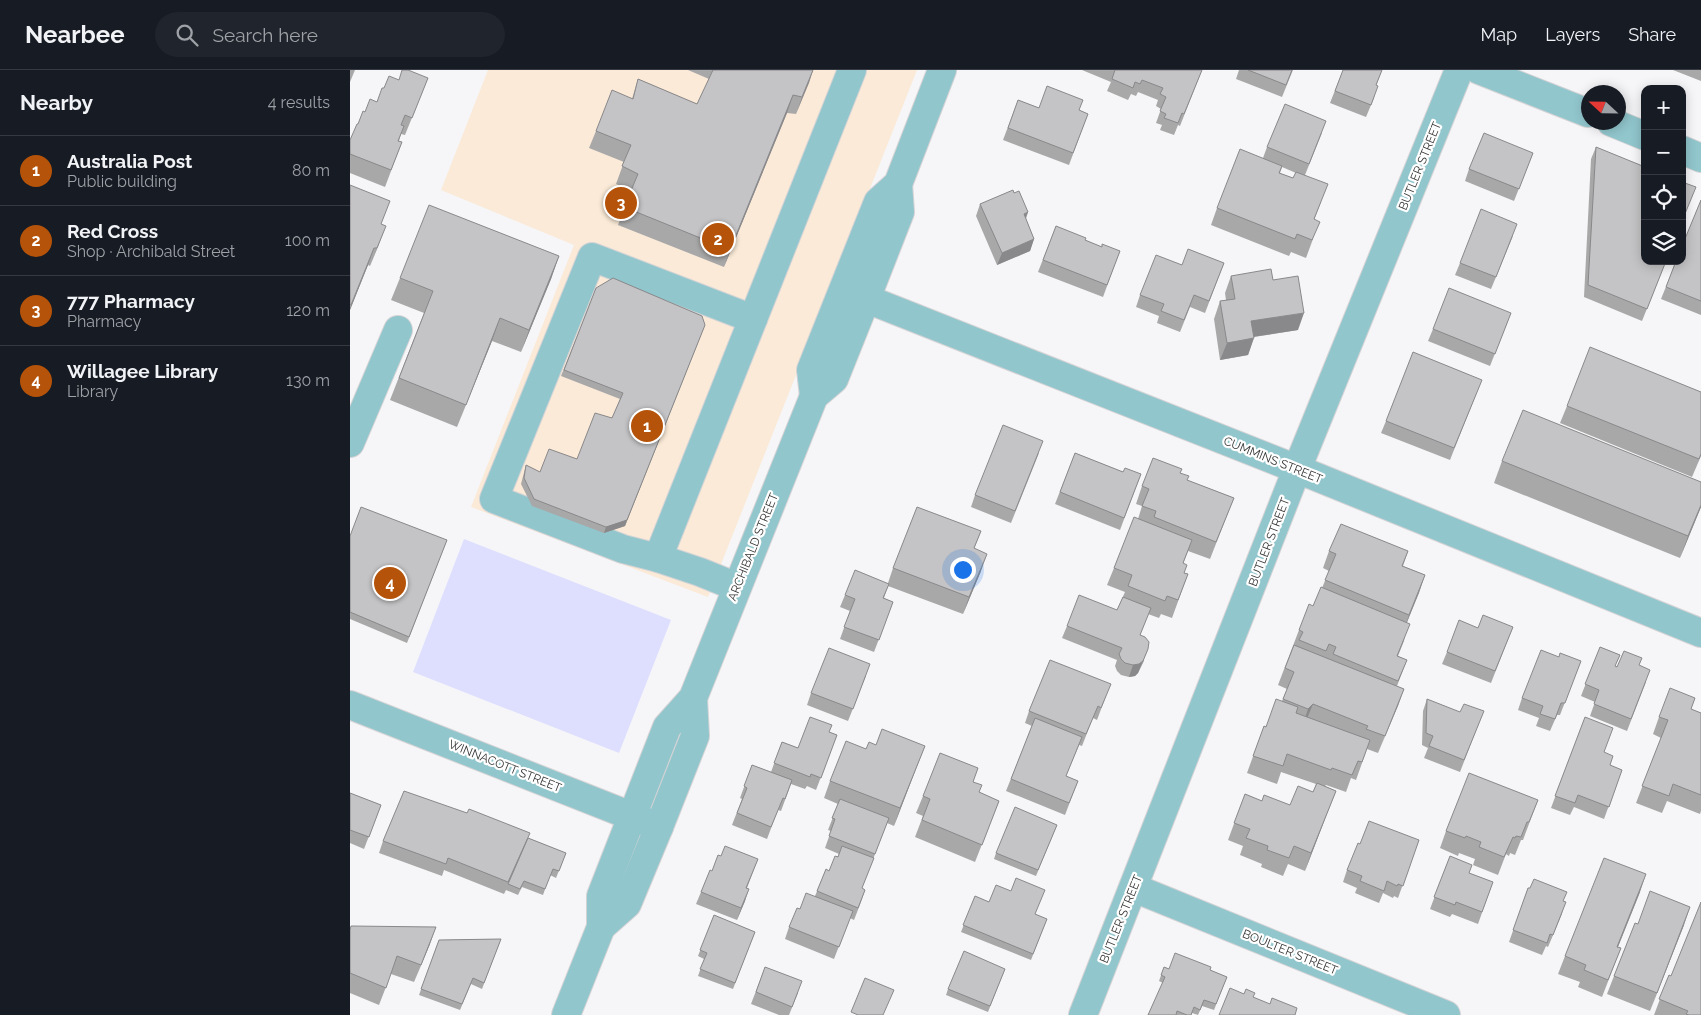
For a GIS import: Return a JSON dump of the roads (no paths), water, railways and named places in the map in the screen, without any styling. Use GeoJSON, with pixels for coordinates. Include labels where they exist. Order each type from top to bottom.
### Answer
{"type":"FeatureCollection","features":[{"type":"Feature","properties":{"kind":"street"},"geometry":{"type":"LineString","coordinates":[[658,558],[852,70]]}},
{"type":"Feature","properties":{"kind":"street","name":"ARCHIBALD STREET"},"geometry":{"type":"LineString","coordinates":[[566,1015],[601,927],[600,896],[667,728],[692,698],[814,396],[811,370],[855,295],[878,202],[898,184],[942,70]]}},
{"type":"Feature","properties":{"kind":"street","name":"BUTLER STREET"},"geometry":{"type":"LineString","coordinates":[[1083,1015],[1297,469],[1459,70]]}},
{"type":"Feature","properties":{"kind":"street"},"geometry":{"type":"LineString","coordinates":[[1479,70],[1581,110]]}},
{"type":"Feature","properties":{"kind":"street"},"geometry":{"type":"LineString","coordinates":[[1626,128],[1641,134]]}},
{"type":"Feature","properties":{"kind":"street"},"geometry":{"type":"LineString","coordinates":[[1686,152],[1701,158]]}},
{"type":"Feature","properties":{"kind":"street"},"geometry":{"type":"LineString","coordinates":[[737,587],[700,572],[624,549],[494,499],[592,257],[753,319]]}},
{"type":"Feature","properties":{"kind":"street","name":"CUMMINS STREET"},"geometry":{"type":"LineString","coordinates":[[855,295],[1297,469],[1701,633]]}},
{"type":"Feature","properties":{"kind":"street"},"geometry":{"type":"LineString","coordinates":[[350,443],[398,330]]}},
{"type":"Feature","properties":{"kind":"street","name":"ARCHIBALD STREET"},"geometry":{"type":"LineString","coordinates":[[601,927],[627,904],[659,827],[695,736],[692,698]]}},
{"type":"Feature","properties":{"kind":"street","name":"WINNACOTT STREET"},"geometry":{"type":"LineString","coordinates":[[350,705],[659,827]]}},
{"type":"Feature","properties":{"kind":"street","name":"BOULTER STREET"},"geometry":{"type":"LineString","coordinates":[[1134,888],[1446,1015]]}},
{"type":"Feature","properties":{"kind":"place","name":"777 Pharmacy"},"geometry":{"type":"Point","coordinates":[621,203]}},
{"type":"Feature","properties":{"kind":"place","name":"Red Cross"},"geometry":{"type":"Point","coordinates":[718,239]}},
{"type":"Feature","properties":{"kind":"place","name":"Australia Post"},"geometry":{"type":"Point","coordinates":[647,426]}},
{"type":"Feature","properties":{"kind":"place","name":"Willagee Library"},"geometry":{"type":"Point","coordinates":[390,583]}}]}
